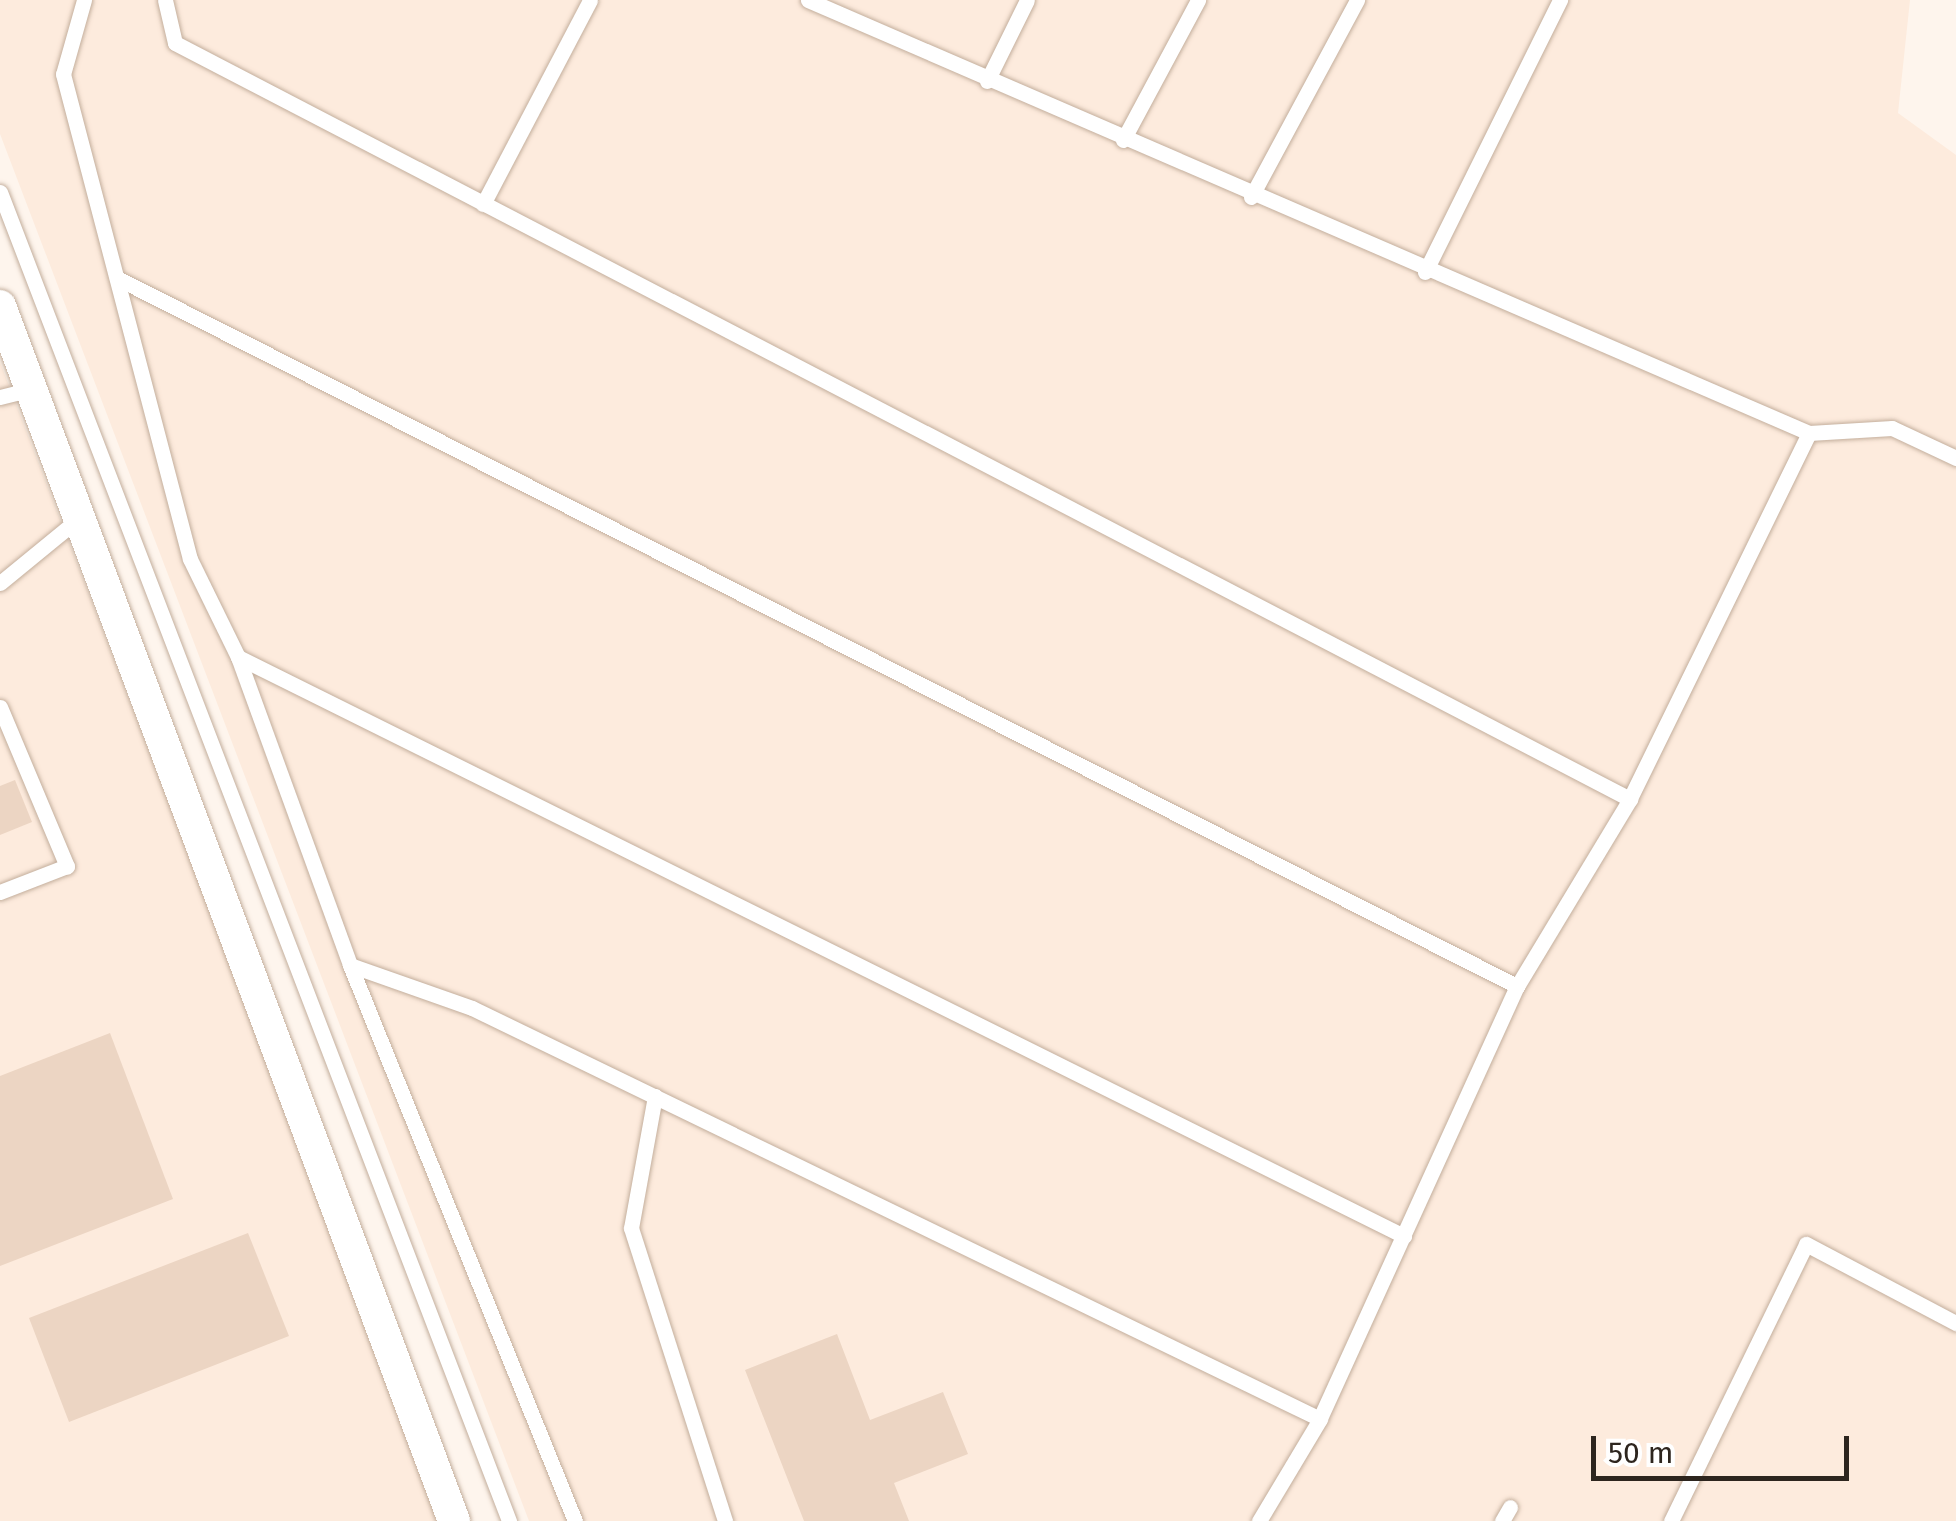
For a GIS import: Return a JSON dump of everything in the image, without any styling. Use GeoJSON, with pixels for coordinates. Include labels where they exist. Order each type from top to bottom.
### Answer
{"type":"FeatureCollection","features":[{"type":"Feature","properties":{"kind":"street"},"geometry":{"type":"LineString","coordinates":[[0,306],[16,393],[77,520],[454,1521]]}},
{"type":"Feature","properties":{"kind":"lane"},"geometry":{"type":"LineString","coordinates":[[84,0],[63,74],[190,559],[238,657],[350,965],[575,1521]]}},
{"type":"Feature","properties":{"kind":"lane"},"geometry":{"type":"LineString","coordinates":[[165,0],[175,43],[1630,799]]}},
{"type":"Feature","properties":{"kind":"lane"},"geometry":{"type":"LineString","coordinates":[[483,204],[590,0]]}},
{"type":"Feature","properties":{"kind":"lane"},"geometry":{"type":"LineString","coordinates":[[808,0],[841,7],[987,81],[1425,272],[1809,433],[1892,428],[1956,458]]}},
{"type":"Feature","properties":{"kind":"lane"},"geometry":{"type":"LineString","coordinates":[[987,81],[1027,0]]}},
{"type":"Feature","properties":{"kind":"lane"},"geometry":{"type":"LineString","coordinates":[[1123,140],[1198,0]]}},
{"type":"Feature","properties":{"kind":"lane"},"geometry":{"type":"LineString","coordinates":[[1251,196],[1356,0]]}},
{"type":"Feature","properties":{"kind":"lane"},"geometry":{"type":"LineString","coordinates":[[1425,272],[1560,0]]}},
{"type":"Feature","properties":{"kind":"lane"},"geometry":{"type":"LineString","coordinates":[[0,192],[509,1521]]}},
{"type":"Feature","properties":{"kind":"lane"},"geometry":{"type":"LineString","coordinates":[[116,278],[1518,986]]}},
{"type":"Feature","properties":{"kind":"lane"},"geometry":{"type":"LineString","coordinates":[[1259,1521],[1320,1420],[1518,986],[1630,799],[1809,433]]}},
{"type":"Feature","properties":{"kind":"lane"},"geometry":{"type":"LineString","coordinates":[[0,583],[77,520]]}},
{"type":"Feature","properties":{"kind":"lane"},"geometry":{"type":"LineString","coordinates":[[238,657],[1404,1236]]}},
{"type":"Feature","properties":{"kind":"lane"},"geometry":{"type":"LineString","coordinates":[[0,707],[67,866],[0,892]]}},
{"type":"Feature","properties":{"kind":"lane"},"geometry":{"type":"LineString","coordinates":[[350,965],[472,1008],[1320,1420]]}},
{"type":"Feature","properties":{"kind":"lane"},"geometry":{"type":"LineString","coordinates":[[654,1096],[631,1228],[725,1521]]}},
{"type":"Feature","properties":{"kind":"lane"},"geometry":{"type":"LineString","coordinates":[[1671,1521],[1806,1244],[1956,1323]]}},
{"type":"Feature","properties":{"kind":"shaded area"},"geometry":{"type":"Polygon","coordinates":[[[0,0],[1910,0],[1898,113],[1956,155],[1956,1521],[529,1521],[0,134],[0,0]]]}},
{"type":"Feature","properties":{"kind":"shaded area"},"geometry":{"type":"Polygon","coordinates":[[[0,362],[443,1521],[0,1521],[0,362]]]}},
{"type":"Feature","properties":{"kind":"building"},"geometry":{"type":"Polygon","coordinates":[[[15,780],[32,822],[0,835],[0,786],[15,780]]]}},
{"type":"Feature","properties":{"kind":"building"},"geometry":{"type":"Polygon","coordinates":[[[110,1033],[173,1199],[0,1266],[0,1076],[110,1033]]]}},
{"type":"Feature","properties":{"kind":"building"},"geometry":{"type":"Polygon","coordinates":[[[248,1233],[289,1336],[69,1422],[29,1318],[248,1233]]]}},
{"type":"Feature","properties":{"kind":"building"},"geometry":{"type":"Polygon","coordinates":[[[837,1334],[870,1420],[943,1392],[968,1454],[894,1483],[909,1521],[804,1521],[745,1370],[837,1334]]]}}]}
